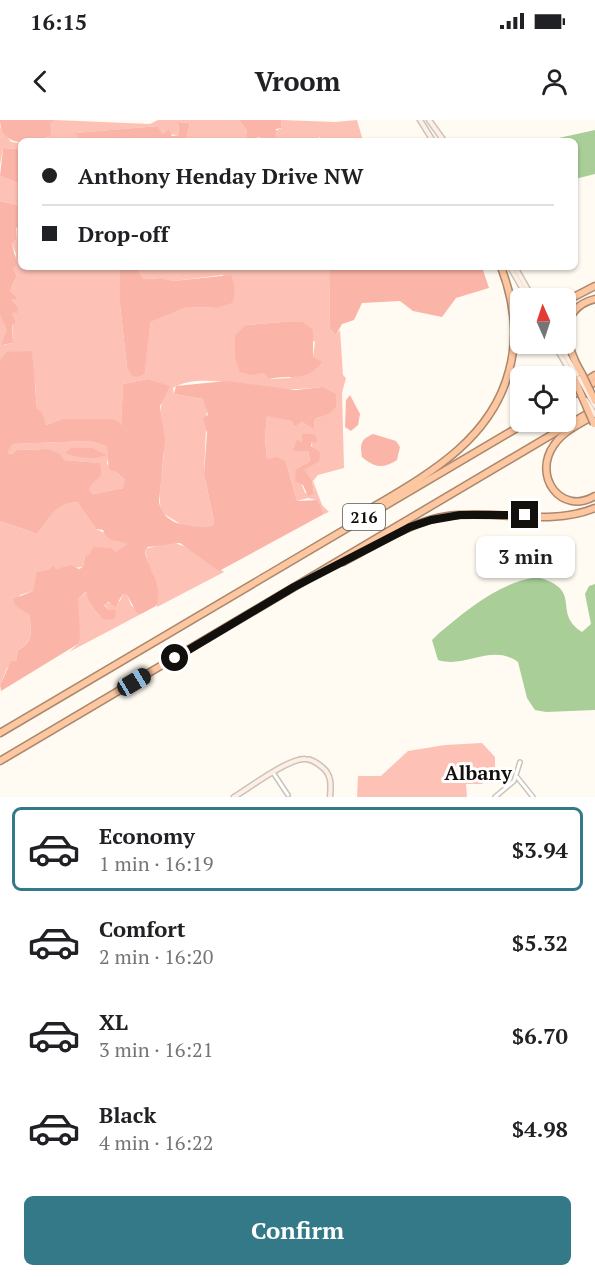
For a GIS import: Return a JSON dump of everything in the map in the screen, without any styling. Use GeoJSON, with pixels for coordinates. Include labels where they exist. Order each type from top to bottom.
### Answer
{"type":"FeatureCollection","features":[{"type":"Feature","properties":{"kind":"highway"},"geometry":{"type":"LineString","coordinates":[[288,562],[435,468],[461,449],[488,419],[504,387],[514,351],[513,311],[502,270]]}},
{"type":"Feature","properties":{"kind":"highway"},"geometry":{"type":"LineString","coordinates":[[576,296],[595,286]]}},
{"type":"Feature","properties":{"kind":"highway"},"geometry":{"type":"LineString","coordinates":[[595,299],[574,310],[567,329],[578,377],[595,425]]}},
{"type":"Feature","properties":{"kind":"highway"},"geometry":{"type":"LineString","coordinates":[[576,387],[595,375]]}},
{"type":"Feature","properties":{"kind":"highway"},"geometry":{"type":"LineString","coordinates":[[578,377],[595,401]]}},
{"type":"Feature","properties":{"kind":"highway"},"geometry":{"type":"LineString","coordinates":[[576,393],[595,382]]}},
{"type":"Feature","properties":{"kind":"highway","name":"216"},"geometry":{"type":"LineString","coordinates":[[0,761],[595,407]]}},
{"type":"Feature","properties":{"kind":"highway"},"geometry":{"type":"LineString","coordinates":[[595,415],[561,437],[550,452],[545,467],[549,484],[561,496],[578,501],[595,496]]}},
{"type":"Feature","properties":{"kind":"highway","name":"216"},"geometry":{"type":"LineString","coordinates":[[0,733],[510,432]]}},
{"type":"Feature","properties":{"kind":"highway"},"geometry":{"type":"LineString","coordinates":[[294,587],[410,527],[431,520],[460,515],[567,515],[595,508]]}},
{"type":"Feature","properties":{"kind":"main road"},"geometry":{"type":"LineString","coordinates":[[420,120],[431,138]]}},
{"type":"Feature","properties":{"kind":"main road"},"geometry":{"type":"LineString","coordinates":[[430,120],[442,138]]}},
{"type":"Feature","properties":{"kind":"main road"},"geometry":{"type":"LineString","coordinates":[[512,270],[525,288]]}},
{"type":"Feature","properties":{"kind":"main road"},"geometry":{"type":"LineString","coordinates":[[517,270],[527,288]]}},
{"type":"Feature","properties":{"kind":"main road"},"geometry":{"type":"LineString","coordinates":[[561,354],[578,377],[595,415]]}},
{"type":"Feature","properties":{"kind":"main road"},"geometry":{"type":"LineString","coordinates":[[565,354],[595,407]]}},
{"type":"Feature","properties":{"kind":"main road"},"geometry":{"type":"LineString","coordinates":[[234,797],[297,760],[311,760],[328,774],[331,783],[330,797]]}},
{"type":"Feature","properties":{"kind":"street"},"geometry":{"type":"LineString","coordinates":[[495,797],[517,777],[520,762]]}},
{"type":"Feature","properties":{"kind":"street"},"geometry":{"type":"LineString","coordinates":[[274,774],[288,795]]}},
{"type":"Feature","properties":{"kind":"street"},"geometry":{"type":"LineString","coordinates":[[517,777],[533,797]]}},
{"type":"Feature","properties":{"kind":"shaded area"},"geometry":{"type":"Polygon","coordinates":[[[0,120],[55,120],[50,124],[51,135],[46,138],[18,138],[18,142],[6,136],[1,129],[0,120]]]}},
{"type":"Feature","properties":{"kind":"shaded area"},"geometry":{"type":"Polygon","coordinates":[[[55,120],[150,124],[158,120],[239,120],[247,131],[247,138],[187,138],[190,123],[178,122],[179,135],[163,134],[158,126],[76,133],[80,138],[47,138],[50,124],[55,120]]]}},
{"type":"Feature","properties":{"kind":"shaded area"},"geometry":{"type":"Polygon","coordinates":[[[239,120],[281,120],[282,128],[276,129],[275,138],[247,138],[247,131],[239,120]]]}},
{"type":"Feature","properties":{"kind":"shaded area"},"geometry":{"type":"Polygon","coordinates":[[[281,120],[335,122],[357,120],[362,138],[258,138],[282,128],[281,120]]]}},
{"type":"Feature","properties":{"kind":"shaded area"},"geometry":{"type":"Polygon","coordinates":[[[178,122],[190,123],[187,138],[79,138],[75,133],[158,126],[163,134],[169,130],[172,136],[179,135],[178,122]]]}},
{"type":"Feature","properties":{"kind":"shaded area"},"geometry":{"type":"Polygon","coordinates":[[[0,127],[11,142],[18,143],[18,149],[3,148],[0,165],[0,127]]]}},
{"type":"Feature","properties":{"kind":"shaded area"},"geometry":{"type":"Polygon","coordinates":[[[595,130],[595,174],[578,178],[578,138],[559,138],[595,130]]]}},
{"type":"Feature","properties":{"kind":"shaded area"},"geometry":{"type":"Polygon","coordinates":[[[3,148],[18,149],[18,183],[0,176],[3,148]]]}},
{"type":"Feature","properties":{"kind":"shaded area"},"geometry":{"type":"Polygon","coordinates":[[[0,176],[18,183],[18,205],[0,201],[0,176]]]}},
{"type":"Feature","properties":{"kind":"shaded area"},"geometry":{"type":"Polygon","coordinates":[[[0,201],[18,205],[18,227],[16,228],[16,240],[12,244],[17,264],[13,269],[17,275],[10,291],[17,298],[12,300],[18,308],[17,314],[14,312],[12,315],[16,322],[12,325],[13,343],[2,345],[7,330],[0,316],[0,201]]]}},
{"type":"Feature","properties":{"kind":"shaded area"},"geometry":{"type":"Polygon","coordinates":[[[18,205],[18,270],[120,270],[120,305],[127,367],[145,373],[149,322],[188,307],[217,308],[223,275],[173,281],[162,278],[144,279],[138,274],[139,270],[329,270],[330,329],[336,335],[340,330],[343,375],[346,378],[342,393],[344,468],[318,475],[313,481],[322,505],[329,512],[324,514],[316,500],[308,498],[297,501],[286,462],[267,459],[265,438],[267,415],[291,421],[295,427],[302,422],[314,428],[315,419],[320,417],[322,387],[284,389],[195,381],[173,388],[174,394],[203,399],[207,406],[204,474],[214,521],[212,526],[185,527],[161,512],[160,494],[164,451],[161,413],[163,396],[147,379],[123,384],[121,429],[75,420],[46,425],[37,409],[35,383],[0,360],[0,316],[7,326],[8,335],[3,341],[4,345],[13,343],[12,315],[14,311],[17,314],[10,291],[17,275],[13,269],[16,254],[12,244],[16,240],[18,205]],[[283,322],[246,325],[262,373],[269,379],[290,378],[313,357],[315,342],[283,322]],[[317,440],[302,442],[294,450],[308,451],[310,461],[296,469],[305,493],[314,492],[312,480],[303,470],[319,462],[310,441],[317,440]]]}},
{"type":"Feature","properties":{"kind":"shaded area"},"geometry":{"type":"Polygon","coordinates":[[[120,270],[139,270],[139,274],[144,279],[162,278],[173,281],[231,275],[233,283],[232,303],[217,308],[188,307],[150,322],[145,373],[138,377],[132,376],[127,367],[120,305],[120,270]]]}},
{"type":"Feature","properties":{"kind":"shaded area"},"geometry":{"type":"Polygon","coordinates":[[[329,270],[483,270],[489,288],[456,298],[442,317],[413,311],[400,301],[362,303],[354,320],[342,324],[336,335],[330,329],[329,270]]]}},
{"type":"Feature","properties":{"kind":"shaded area"},"geometry":{"type":"Polygon","coordinates":[[[303,322],[313,330],[313,357],[322,362],[316,369],[298,377],[269,379],[262,373],[252,375],[240,372],[235,358],[235,335],[246,325],[303,322]]]}},
{"type":"Feature","properties":{"kind":"shaded area"},"geometry":{"type":"Polygon","coordinates":[[[32,351],[37,409],[42,412],[46,425],[64,419],[113,419],[121,426],[123,384],[147,379],[170,386],[160,406],[165,440],[159,502],[166,516],[172,521],[187,525],[212,526],[214,521],[204,474],[207,433],[203,418],[208,415],[203,399],[174,394],[176,386],[226,381],[296,390],[322,387],[336,394],[336,407],[330,413],[315,419],[314,429],[302,422],[295,427],[291,421],[267,416],[265,438],[267,459],[277,457],[286,462],[297,501],[317,500],[324,514],[219,571],[180,543],[148,547],[145,550],[146,557],[158,591],[156,606],[141,614],[137,613],[127,595],[123,594],[115,607],[109,602],[104,605],[109,610],[116,610],[115,619],[103,620],[90,604],[86,592],[78,599],[80,638],[78,644],[1,691],[0,685],[11,661],[16,661],[18,650],[29,640],[30,636],[29,615],[16,607],[13,599],[33,591],[37,572],[49,570],[53,566],[57,569],[71,565],[79,569],[83,567],[85,556],[90,554],[93,547],[111,548],[116,552],[128,544],[111,539],[103,530],[96,529],[77,502],[69,503],[58,509],[37,534],[0,521],[0,360],[7,352],[32,351]],[[90,441],[12,444],[8,453],[12,454],[16,450],[47,449],[60,454],[64,460],[100,463],[102,475],[90,486],[89,490],[93,494],[123,488],[125,480],[110,470],[106,446],[90,441]]]}},
{"type":"Feature","properties":{"kind":"shaded area"},"geometry":{"type":"Polygon","coordinates":[[[350,395],[360,414],[358,425],[351,431],[345,427],[346,400],[350,395]]]}},
{"type":"Feature","properties":{"kind":"shaded area"},"geometry":{"type":"Polygon","coordinates":[[[302,434],[314,434],[317,439],[316,443],[311,441],[311,446],[320,452],[319,462],[304,470],[312,480],[314,493],[308,496],[303,485],[295,481],[296,469],[310,461],[308,451],[293,451],[297,440],[302,442],[302,434]]]}},
{"type":"Feature","properties":{"kind":"shaded area"},"geometry":{"type":"Polygon","coordinates":[[[373,434],[396,441],[400,447],[397,460],[379,466],[362,457],[362,443],[373,434]]]}},
{"type":"Feature","properties":{"kind":"shaded area"},"geometry":{"type":"Polygon","coordinates":[[[90,441],[106,446],[109,451],[107,464],[126,481],[123,488],[93,494],[88,490],[89,486],[102,475],[99,463],[64,460],[47,449],[16,450],[12,454],[8,453],[11,444],[90,441]]]}},
{"type":"Feature","properties":{"kind":"shaded area"},"geometry":{"type":"Polygon","coordinates":[[[71,448],[92,448],[106,455],[91,458],[65,453],[71,448]]]}},
{"type":"Feature","properties":{"kind":"shaded area"},"geometry":{"type":"Polygon","coordinates":[[[77,502],[96,529],[129,544],[116,553],[85,556],[83,567],[57,569],[33,591],[20,595],[16,607],[29,615],[30,635],[23,647],[18,650],[16,661],[7,668],[0,685],[0,521],[37,534],[58,509],[69,503],[77,502]]]}},
{"type":"Feature","properties":{"kind":"shaded area"},"geometry":{"type":"Polygon","coordinates":[[[171,542],[190,548],[224,572],[157,607],[145,549],[171,542]]]}},
{"type":"Feature","properties":{"kind":"shaded area"},"geometry":{"type":"Polygon","coordinates":[[[537,577],[560,588],[569,617],[582,632],[591,624],[585,594],[589,586],[595,584],[595,710],[546,712],[535,710],[527,698],[518,662],[508,657],[488,655],[459,661],[438,660],[432,640],[438,634],[496,591],[537,577]]]}},
{"type":"Feature","properties":{"kind":"shaded area"},"geometry":{"type":"Polygon","coordinates":[[[87,592],[90,604],[103,620],[115,610],[109,610],[104,604],[120,601],[123,594],[127,595],[131,605],[141,614],[69,652],[78,644],[78,599],[87,592]]]}},
{"type":"Feature","properties":{"kind":"shaded area"},"geometry":{"type":"Polygon","coordinates":[[[482,743],[495,757],[495,773],[482,784],[466,784],[467,797],[357,797],[358,776],[381,776],[408,751],[445,745],[482,743]]]}},
{"type":"Feature","properties":{"kind":"district","name":"Albany"},"geometry":{"type":"Point","coordinates":[478,772]}},
{"type":"Feature","properties":{"kind":"route"},"geometry":{"type":"LineString","coordinates":[[175,658],[294,587],[410,527],[445,516],[525,515]]}}]}
